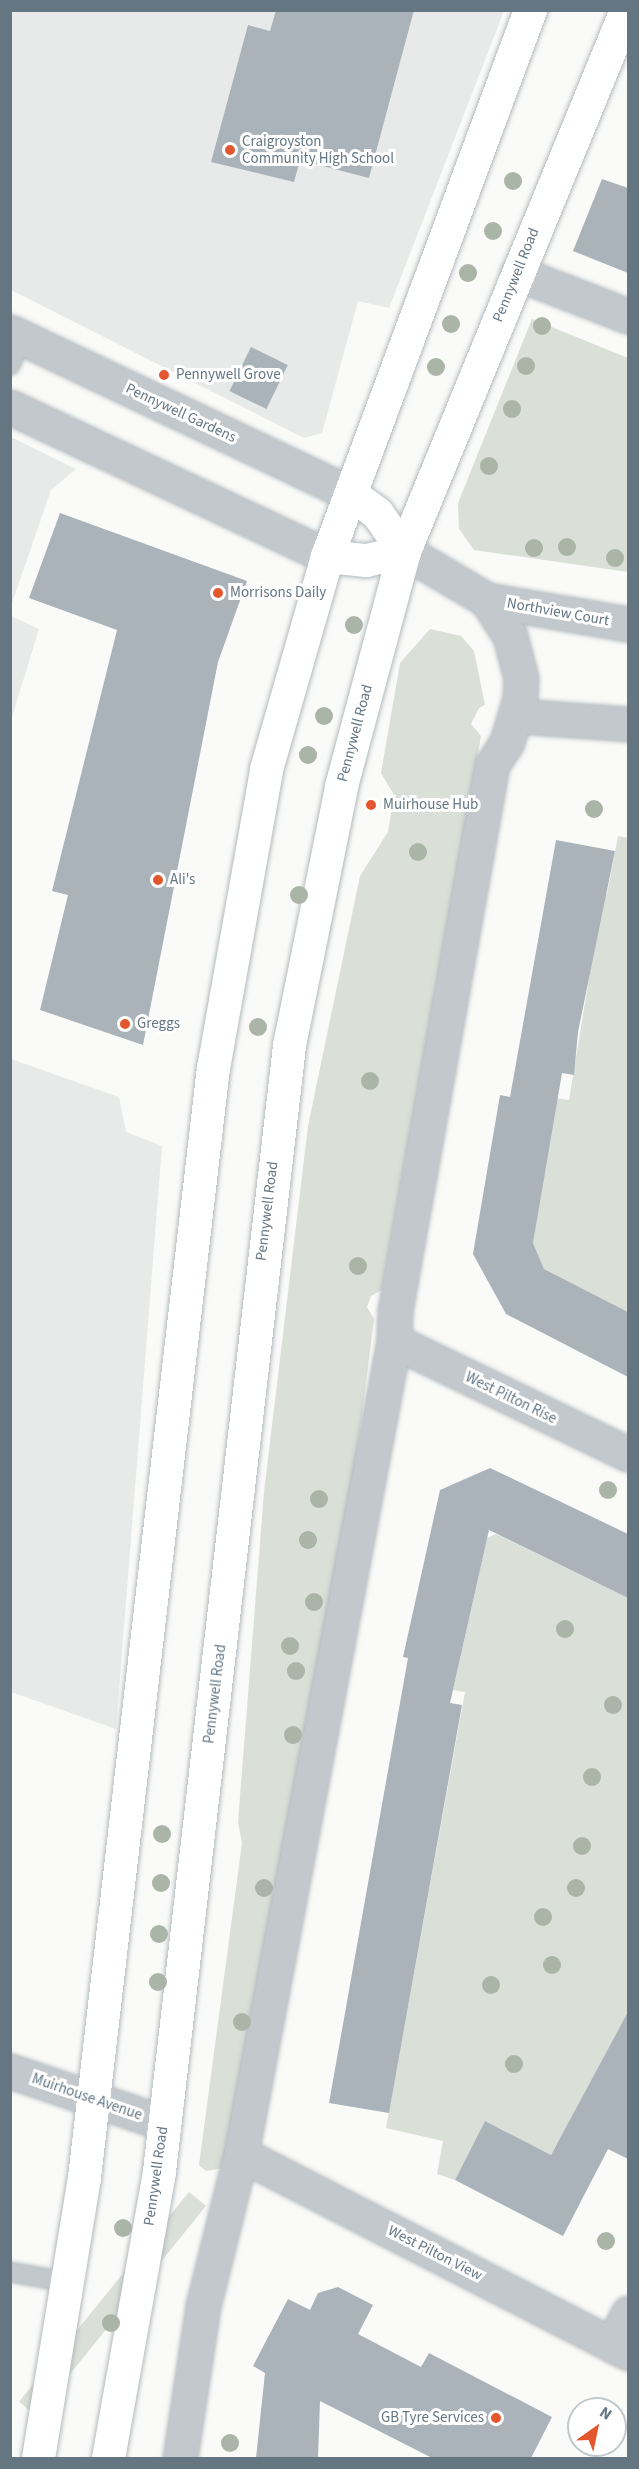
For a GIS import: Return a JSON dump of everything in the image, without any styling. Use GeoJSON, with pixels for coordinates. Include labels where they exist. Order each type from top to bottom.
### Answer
{"type":"FeatureCollection","features":[{"type":"Feature","properties":{"kind":"street"},"geometry":{"type":"LineString","coordinates":[[38,2458],[67,2282],[93,2099],[213,1068],[266,769],[327,556],[530,10]]}},
{"type":"Feature","properties":{"kind":"street","name":"Pennywell Road"},"geometry":{"type":"LineString","coordinates":[[108,2458],[164,2123],[289,1045],[341,786],[404,551],[626,10]]}},
{"type":"Feature","properties":{"kind":"street"},"geometry":{"type":"LineString","coordinates":[[518,273],[628,316]]}},
{"type":"Feature","properties":{"kind":"street","name":"Pennywell Gardens"},"geometry":{"type":"LineString","coordinates":[[14,345],[351,494]]}},
{"type":"Feature","properties":{"kind":"street"},"geometry":{"type":"LineString","coordinates":[[10,408],[327,556],[366,560],[404,551]]}},
{"type":"Feature","properties":{"kind":"street"},"geometry":{"type":"LineString","coordinates":[[180,2458],[203,2306],[241,2154],[394,1341],[395,1311],[492,765],[517,716],[517,658],[510,636],[487,600],[404,551],[377,513],[351,494]]}},
{"type":"Feature","properties":{"kind":"street","name":"Northview Court"},"geometry":{"type":"LineString","coordinates":[[487,600],[628,624]]}},
{"type":"Feature","properties":{"kind":"street"},"geometry":{"type":"LineString","coordinates":[[517,716],[628,724]]}},
{"type":"Feature","properties":{"kind":"street","name":"West Pilton Rise"},"geometry":{"type":"LineString","coordinates":[[394,1341],[628,1454]]}},
{"type":"Feature","properties":{"kind":"street","name":"Muirhouse Avenue"},"geometry":{"type":"LineString","coordinates":[[10,2071],[164,2123]]}},
{"type":"Feature","properties":{"kind":"street","name":"West Pilton View"},"geometry":{"type":"LineString","coordinates":[[241,2154],[620,2349]]}},
{"type":"Feature","properties":{"kind":"street"},"geometry":{"type":"LineString","coordinates":[[620,2349],[628,2313]]}},
{"type":"Feature","properties":{"kind":"lane"},"geometry":{"type":"LineString","coordinates":[[10,2272],[67,2282]]}},
{"type":"Feature","properties":{"kind":"shaded area","name":"Craigroyston Community High School"},"geometry":{"type":"Polygon","coordinates":[[[10,11],[504,11],[389,308],[358,301],[322,433],[304,438],[11,290],[10,11]]]}},
{"type":"Feature","properties":{"kind":"shaded area"},"geometry":{"type":"Polygon","coordinates":[[[532,319],[628,358],[628,572],[474,550],[459,529],[458,503],[532,319]]]}},
{"type":"Feature","properties":{"kind":"shaded area"},"geometry":{"type":"Polygon","coordinates":[[[11,437],[76,469],[51,490],[11,606],[11,437]]]}},
{"type":"Feature","properties":{"kind":"shaded area"},"geometry":{"type":"Polygon","coordinates":[[[11,616],[39,629],[11,720],[11,616]]]}},
{"type":"Feature","properties":{"kind":"shaded area"},"geometry":{"type":"Polygon","coordinates":[[[430,629],[461,636],[474,651],[485,705],[479,708],[471,724],[481,736],[382,1290],[371,1296],[367,1307],[374,1319],[349,1518],[224,2168],[206,2171],[199,2165],[242,1843],[238,1822],[264,1492],[308,1126],[360,876],[388,832],[394,795],[381,773],[400,663],[430,629]]]}},
{"type":"Feature","properties":{"kind":"shaded area"},"geometry":{"type":"Polygon","coordinates":[[[618,836],[628,838],[628,1312],[544,1269],[533,1243],[556,1098],[569,1100],[603,894],[607,894],[618,836]]]}},
{"type":"Feature","properties":{"kind":"shaded area"},"geometry":{"type":"Polygon","coordinates":[[[11,1059],[119,1097],[126,1132],[162,1146],[116,1729],[11,1692],[11,1059]]]}},
{"type":"Feature","properties":{"kind":"shaded area"},"geometry":{"type":"Polygon","coordinates":[[[496,1534],[628,1598],[628,2017],[622,2029],[608,2149],[598,2168],[556,2145],[551,2155],[485,2121],[455,2180],[437,2174],[443,2141],[386,2128],[465,1692],[453,1690],[487,1538],[496,1534]]]}},
{"type":"Feature","properties":{"kind":"shaded area"},"geometry":{"type":"Polygon","coordinates":[[[189,2192],[206,2206],[36,2416],[19,2402],[189,2192]]]}},
{"type":"Feature","properties":{"kind":"building"},"geometry":{"type":"Polygon","coordinates":[[[276,10],[414,10],[369,178],[300,160],[294,182],[211,162],[248,25],[270,31],[276,10]]]}},
{"type":"Feature","properties":{"kind":"building"},"geometry":{"type":"Polygon","coordinates":[[[602,179],[628,188],[628,273],[573,251],[602,179]]]}},
{"type":"Feature","properties":{"kind":"building"},"geometry":{"type":"Polygon","coordinates":[[[251,347],[288,365],[266,409],[230,391],[251,347]]]}},
{"type":"Feature","properties":{"kind":"building"},"geometry":{"type":"Polygon","coordinates":[[[60,513],[247,581],[218,662],[143,1045],[40,1010],[68,895],[52,891],[117,630],[29,598],[60,513]]]}},
{"type":"Feature","properties":{"kind":"building"},"geometry":{"type":"Polygon","coordinates":[[[556,840],[615,851],[578,1032],[574,1075],[562,1073],[533,1243],[544,1269],[628,1312],[628,1377],[506,1314],[473,1254],[500,1095],[510,1097],[556,840]]]}},
{"type":"Feature","properties":{"kind":"building"},"geometry":{"type":"Polygon","coordinates":[[[490,1468],[628,1534],[628,1598],[489,1530],[450,1703],[462,1705],[389,2113],[329,2103],[408,1658],[403,1657],[440,1490],[490,1468]]]}},
{"type":"Feature","properties":{"kind":"building"},"geometry":{"type":"Polygon","coordinates":[[[628,2012],[628,2159],[608,2149],[563,2236],[455,2180],[485,2121],[551,2155],[628,2012]]]}},
{"type":"Feature","properties":{"kind":"building"},"geometry":{"type":"Polygon","coordinates":[[[338,2287],[373,2305],[358,2334],[421,2367],[429,2353],[552,2417],[531,2458],[432,2458],[320,2401],[318,2458],[256,2458],[265,2373],[253,2366],[288,2299],[310,2310],[318,2293],[338,2287]]]}},
{"type":"Feature","properties":{"kind":"place","name":"Craigroyston Community High School"},"geometry":{"type":"Point","coordinates":[230,150]}},
{"type":"Feature","properties":{"kind":"place","name":"Pennywell Grove"},"geometry":{"type":"Point","coordinates":[164,375]}},
{"type":"Feature","properties":{"kind":"place","name":"Morrisons Daily"},"geometry":{"type":"Point","coordinates":[218,593]}},
{"type":"Feature","properties":{"kind":"place","name":"Muirhouse Hub"},"geometry":{"type":"Point","coordinates":[371,805]}},
{"type":"Feature","properties":{"kind":"place","name":"Ali's"},"geometry":{"type":"Point","coordinates":[158,880]}},
{"type":"Feature","properties":{"kind":"place","name":"Greggs"},"geometry":{"type":"Point","coordinates":[125,1024]}},
{"type":"Feature","properties":{"kind":"place","name":"GB Tyre Services"},"geometry":{"type":"Point","coordinates":[496,2418]}}]}
